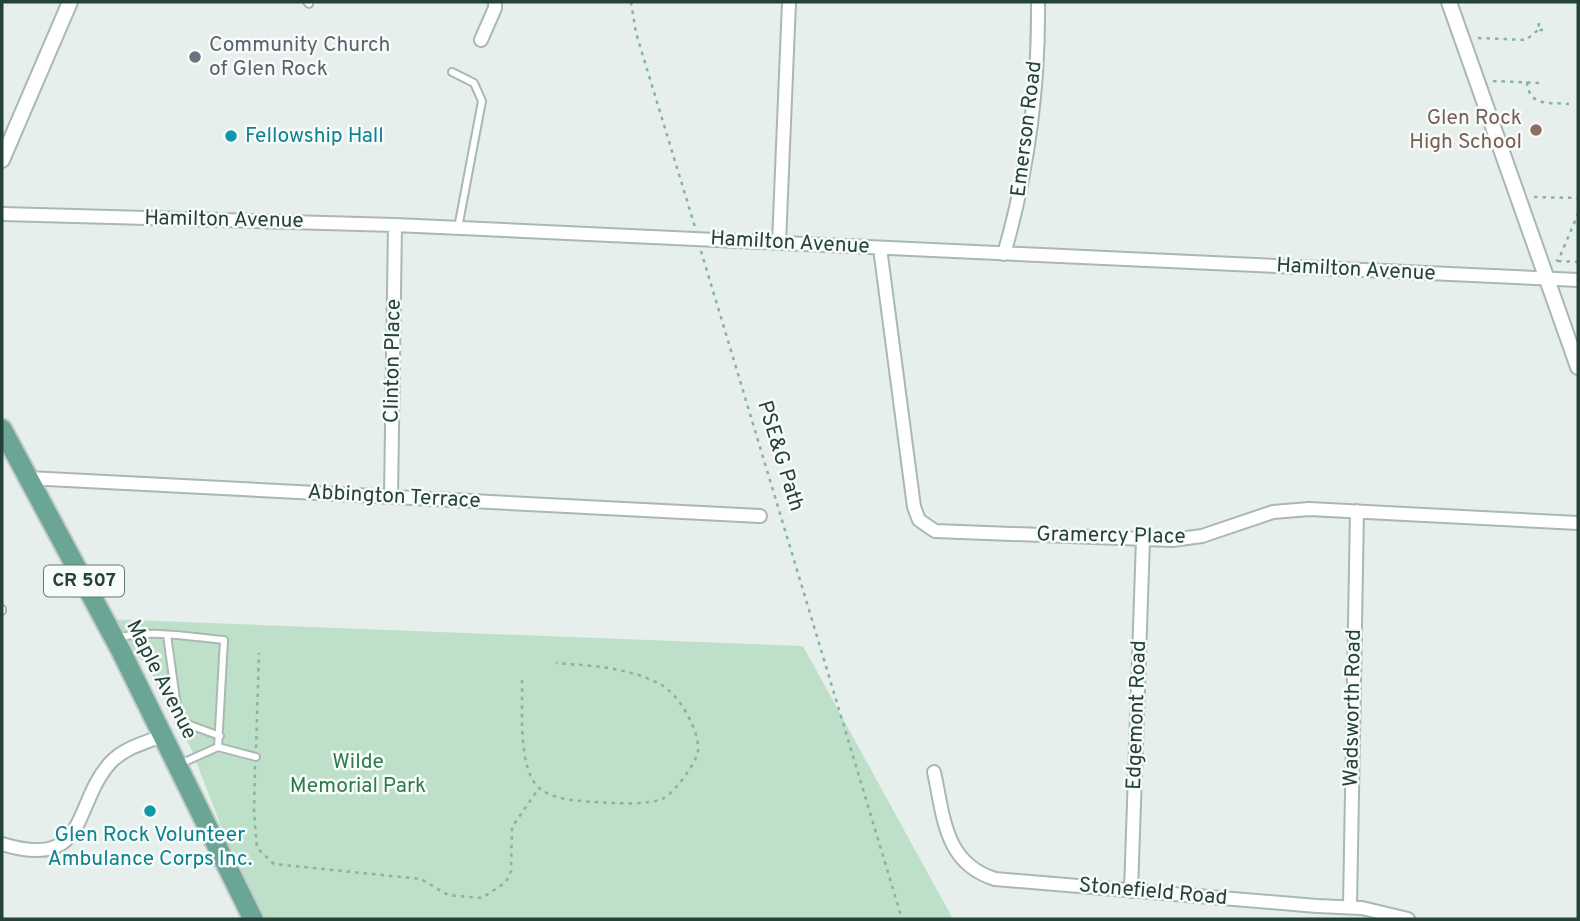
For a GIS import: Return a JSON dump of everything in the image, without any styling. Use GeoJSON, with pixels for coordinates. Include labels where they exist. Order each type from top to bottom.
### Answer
{"type":"FeatureCollection","features":[{"type":"Feature","properties":{"kind":"main road","name":"Maple Avenue"},"geometry":{"type":"LineString","coordinates":[[2,429],[164,735],[253,919]]}},
{"type":"Feature","properties":{"kind":"street"},"geometry":{"type":"LineString","coordinates":[[2,160],[70,2]]}},
{"type":"Feature","properties":{"kind":"street"},"geometry":{"type":"LineString","coordinates":[[481,40],[495,2]]}},
{"type":"Feature","properties":{"kind":"street"},"geometry":{"type":"LineString","coordinates":[[779,243],[789,2]]}},
{"type":"Feature","properties":{"kind":"street","name":"Emerson Road"},"geometry":{"type":"LineString","coordinates":[[1004,254],[1029,149],[1034,102],[1038,2]]}},
{"type":"Feature","properties":{"kind":"street"},"geometry":{"type":"LineString","coordinates":[[1449,2],[1578,367]]}},
{"type":"Feature","properties":{"kind":"street","name":"Hamilton Avenue"},"geometry":{"type":"LineString","coordinates":[[2,214],[395,225],[1578,280]]}},
{"type":"Feature","properties":{"kind":"street","name":"Clinton Place"},"geometry":{"type":"LineString","coordinates":[[391,497],[395,225]]}},
{"type":"Feature","properties":{"kind":"street","name":"Gramercy Place"},"geometry":{"type":"LineString","coordinates":[[880,248],[912,498],[919,520],[936,531],[1172,540],[1202,536],[1273,512],[1309,509],[1578,523]]}},
{"type":"Feature","properties":{"kind":"street","name":"Abbington Terrace"},"geometry":{"type":"LineString","coordinates":[[28,478],[760,516]]}},
{"type":"Feature","properties":{"kind":"street","name":"Wadsworth Road"},"geometry":{"type":"LineString","coordinates":[[1349,906],[1357,511]]}},
{"type":"Feature","properties":{"kind":"street","name":"Edgemont Road"},"geometry":{"type":"LineString","coordinates":[[1131,891],[1143,540]]}},
{"type":"Feature","properties":{"kind":"street"},"geometry":{"type":"LineString","coordinates":[[2,844],[35,851],[62,842],[80,823],[101,776],[111,762],[123,751],[164,735]]}},
{"type":"Feature","properties":{"kind":"street","name":"Stonefield Road"},"geometry":{"type":"LineString","coordinates":[[934,772],[952,845],[968,867],[981,875],[995,879],[1131,891],[1317,906],[1349,906],[1408,919]]}},
{"type":"Feature","properties":{"kind":"lane"},"geometry":{"type":"LineString","coordinates":[[452,72],[474,83],[482,100],[458,228]]}},
{"type":"Feature","properties":{"kind":"lane"},"geometry":{"type":"LineString","coordinates":[[114,638],[131,634],[225,640],[218,747]]}},
{"type":"Feature","properties":{"kind":"lane"},"geometry":{"type":"LineString","coordinates":[[167,635],[179,721],[220,736]]}},
{"type":"Feature","properties":{"kind":"lane"},"geometry":{"type":"LineString","coordinates":[[178,765],[218,747],[256,757]]}},
{"type":"Feature","properties":{"kind":"path","name":"PSE&G Path"},"geometry":{"type":"LineString","coordinates":[[631,2],[636,33],[902,919]]}},
{"type":"Feature","properties":{"kind":"path"},"geometry":{"type":"LineString","coordinates":[[1465,2],[1478,2]]}},
{"type":"Feature","properties":{"kind":"path"},"geometry":{"type":"LineString","coordinates":[[1538,30],[1539,23]]}},
{"type":"Feature","properties":{"kind":"path"},"geometry":{"type":"LineString","coordinates":[[1478,38],[1526,40],[1538,30],[1547,30]]}},
{"type":"Feature","properties":{"kind":"path"},"geometry":{"type":"LineString","coordinates":[[1493,81],[1541,83]]}},
{"type":"Feature","properties":{"kind":"path"},"geometry":{"type":"LineString","coordinates":[[1527,82],[1529,94],[1535,100],[1569,104]]}},
{"type":"Feature","properties":{"kind":"path"},"geometry":{"type":"LineString","coordinates":[[1534,197],[1578,198]]}},
{"type":"Feature","properties":{"kind":"path"},"geometry":{"type":"LineString","coordinates":[[1578,214],[1558,261],[1578,262]]}},
{"type":"Feature","properties":{"kind":"path"},"geometry":{"type":"LineString","coordinates":[[259,653],[254,812],[257,848],[274,864],[421,879],[449,895],[482,898],[506,882],[511,871],[512,827],[539,788]]}},
{"type":"Feature","properties":{"kind":"path"},"geometry":{"type":"LineString","coordinates":[[522,680],[525,757],[528,771],[539,788],[560,798],[591,802],[635,803],[664,798],[681,782],[698,753],[695,731],[682,707],[662,685],[618,667],[556,663]]}},
{"type":"Feature","properties":{"kind":"green space","name":"Wilde Memorial Park"},"geometry":{"type":"Polygon","coordinates":[[[105,619],[803,646],[953,919],[257,919],[192,751],[149,669],[105,619]]]}},
{"type":"Feature","properties":{"kind":"place","name":"Community Church of Glen Rock"},"geometry":{"type":"Point","coordinates":[195,57]}},
{"type":"Feature","properties":{"kind":"place","name":"Glen Rock High School"},"geometry":{"type":"Point","coordinates":[1536,130]}},
{"type":"Feature","properties":{"kind":"place","name":"Fellowship Hall"},"geometry":{"type":"Point","coordinates":[231,136]}},
{"type":"Feature","properties":{"kind":"place","name":"Glen Rock Volunteer Ambulance Corps Inc."},"geometry":{"type":"Point","coordinates":[150,811]}}]}
